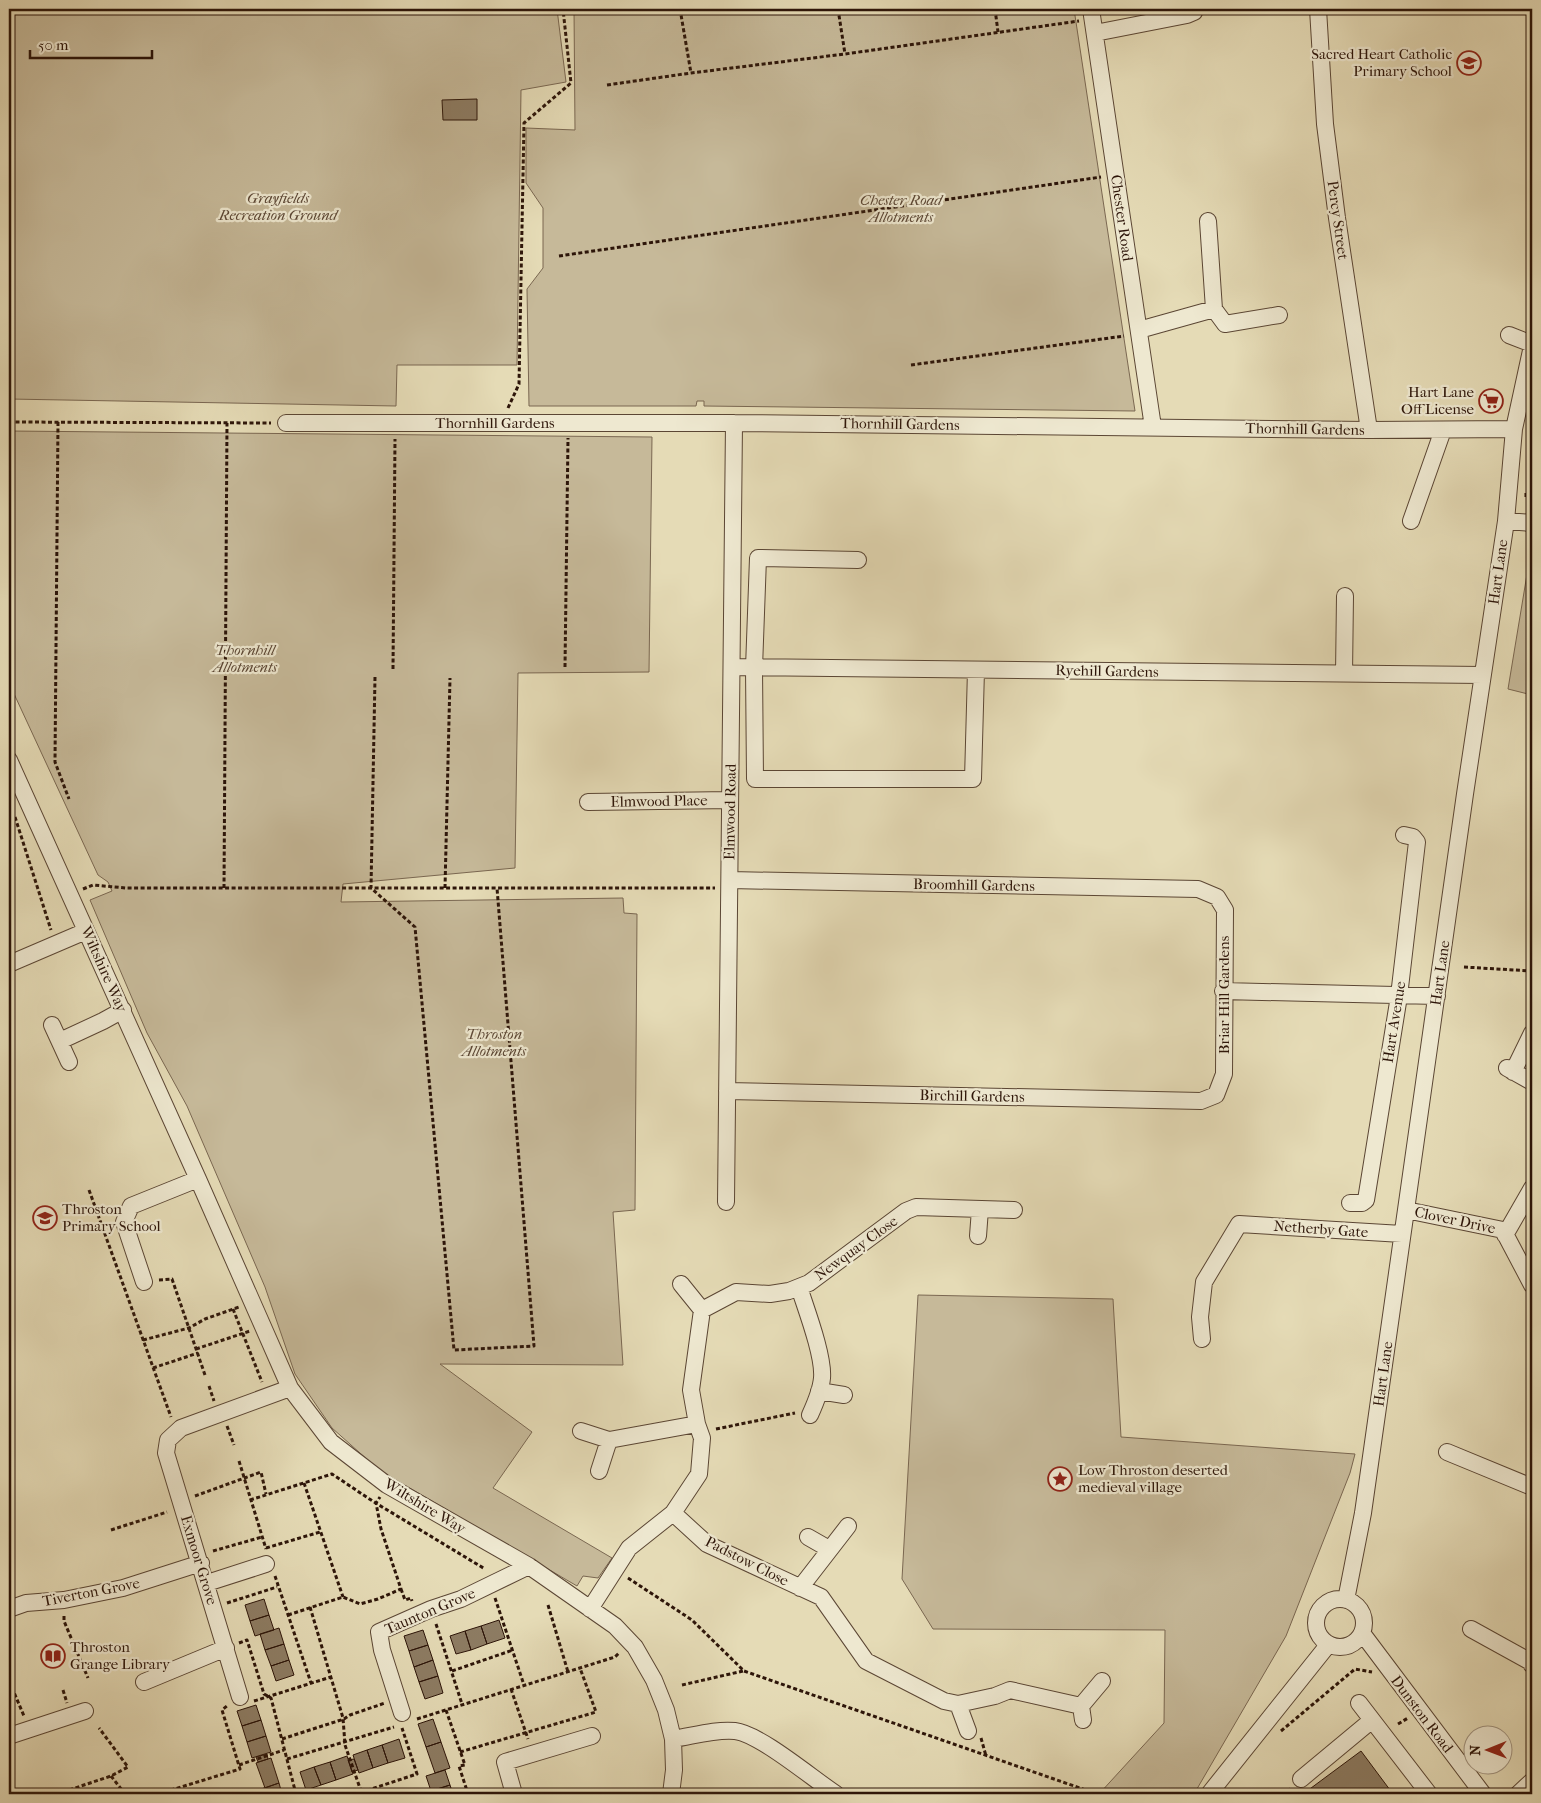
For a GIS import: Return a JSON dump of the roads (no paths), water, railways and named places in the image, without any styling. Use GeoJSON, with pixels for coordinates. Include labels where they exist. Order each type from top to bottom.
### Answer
{"type":"FeatureCollection","features":[{"type":"Feature","properties":{"kind":"street"},"geometry":{"type":"LineString","coordinates":[[1095,33],[1151,15],[1186,15],[1194,12],[1194,9]]}},
{"type":"Feature","properties":{"kind":"street","name":"Percy Street"},"geometry":{"type":"LineString","coordinates":[[1318,9],[1326,133],[1338,228],[1369,430]]}},
{"type":"Feature","properties":{"kind":"street","name":"Chester Road"},"geometry":{"type":"LineString","coordinates":[[1086,15],[1095,33],[1133,332],[1153,427]]}},
{"type":"Feature","properties":{"kind":"street"},"geometry":{"type":"LineString","coordinates":[[1208,221],[1214,309],[1225,324],[1279,315]]}},
{"type":"Feature","properties":{"kind":"street"},"geometry":{"type":"LineString","coordinates":[[1133,332],[1214,309]]}},
{"type":"Feature","properties":{"kind":"street"},"geometry":{"type":"LineString","coordinates":[[1509,335],[1532,345]]}},
{"type":"Feature","properties":{"kind":"street","name":"Hart Lane"},"geometry":{"type":"LineString","coordinates":[[1346,1600],[1363,1513],[1465,794],[1506,520],[1514,428],[1532,345]]}},
{"type":"Feature","properties":{"kind":"street","name":"Thornhill Gardens"},"geometry":{"type":"LineString","coordinates":[[286,423],[734,423],[1369,430],[1514,428]]}},
{"type":"Feature","properties":{"kind":"street","name":"Elmwood Road"},"geometry":{"type":"LineString","coordinates":[[726,1202],[734,423]]}},
{"type":"Feature","properties":{"kind":"street"},"geometry":{"type":"LineString","coordinates":[[1411,521],[1443,430]]}},
{"type":"Feature","properties":{"kind":"street"},"geometry":{"type":"LineString","coordinates":[[1506,520],[1532,523]]}},
{"type":"Feature","properties":{"kind":"street"},"geometry":{"type":"LineString","coordinates":[[858,560],[758,558],[754,668],[755,779],[973,779],[976,670]]}},
{"type":"Feature","properties":{"kind":"street"},"geometry":{"type":"LineString","coordinates":[[1344,674],[1345,596]]}},
{"type":"Feature","properties":{"kind":"street","name":"Ryehill Gardens"},"geometry":{"type":"LineString","coordinates":[[732,668],[1483,675]]}},
{"type":"Feature","properties":{"kind":"street","name":"Wiltshire Way"},"geometry":{"type":"LineString","coordinates":[[9,760],[123,1010],[290,1388],[331,1442],[387,1485],[529,1566],[615,1626],[632,1644],[654,1680],[666,1710],[673,1739],[674,1770],[671,1794]]}},
{"type":"Feature","properties":{"kind":"street","name":"Elmwood Place"},"geometry":{"type":"LineString","coordinates":[[588,802],[730,800]]}},
{"type":"Feature","properties":{"kind":"street","name":"Hart Avenue"},"geometry":{"type":"LineString","coordinates":[[1350,1203],[1362,1203],[1366,1200],[1399,996],[1418,842],[1413,837],[1404,836]]}},
{"type":"Feature","properties":{"kind":"street","name":"Broomhill Gardens"},"geometry":{"type":"LineString","coordinates":[[730,884],[1198,888],[1217,897]]}},
{"type":"Feature","properties":{"kind":"street","name":"Briar Hill Gardens"},"geometry":{"type":"LineString","coordinates":[[1216,1095],[1224,1074],[1225,910],[1217,897]]}},
{"type":"Feature","properties":{"kind":"street"},"geometry":{"type":"LineString","coordinates":[[9,964],[86,931]]}},
{"type":"Feature","properties":{"kind":"street"},"geometry":{"type":"LineString","coordinates":[[1224,992],[1437,996]]}},
{"type":"Feature","properties":{"kind":"street"},"geometry":{"type":"LineString","coordinates":[[60,1041],[123,1010]]}},
{"type":"Feature","properties":{"kind":"street"},"geometry":{"type":"LineString","coordinates":[[52,1025],[69,1062]]}},
{"type":"Feature","properties":{"kind":"street"},"geometry":{"type":"LineString","coordinates":[[1532,1034],[1510,1070],[1532,1082]]}},
{"type":"Feature","properties":{"kind":"street","name":"Birchill Gardens"},"geometry":{"type":"LineString","coordinates":[[728,1091],[1201,1100],[1216,1095]]}},
{"type":"Feature","properties":{"kind":"street"},"geometry":{"type":"LineString","coordinates":[[144,1282],[124,1222],[131,1206],[198,1179]]}},
{"type":"Feature","properties":{"kind":"street"},"geometry":{"type":"LineString","coordinates":[[1505,1235],[1532,1188]]}},
{"type":"Feature","properties":{"kind":"street","name":"Newquay Close"},"geometry":{"type":"LineString","coordinates":[[702,1310],[736,1292],[770,1294],[789,1291],[809,1282],[906,1211],[916,1207],[1014,1210]]}},
{"type":"Feature","properties":{"kind":"street"},"geometry":{"type":"LineString","coordinates":[[978,1236],[980,1209]]}},
{"type":"Feature","properties":{"kind":"street","name":"Clover Drive"},"geometry":{"type":"LineString","coordinates":[[1406,1210],[1503,1230],[1532,1285]]}},
{"type":"Feature","properties":{"kind":"street","name":"Netherby Gate"},"geometry":{"type":"LineString","coordinates":[[1202,1339],[1200,1318],[1204,1282],[1240,1224],[1402,1234]]}},
{"type":"Feature","properties":{"kind":"street"},"geometry":{"type":"LineString","coordinates":[[590,1608],[629,1548],[673,1513],[699,1474],[702,1438],[691,1390],[702,1310],[681,1284]]}},
{"type":"Feature","properties":{"kind":"street"},"geometry":{"type":"LineString","coordinates":[[799,1286],[820,1359],[822,1378],[812,1412]]}},
{"type":"Feature","properties":{"kind":"street","name":"Exmoor Grove"},"geometry":{"type":"LineString","coordinates":[[240,1702],[207,1583],[166,1453],[168,1440],[179,1430],[290,1388]]}},
{"type":"Feature","properties":{"kind":"street"},"geometry":{"type":"LineString","coordinates":[[819,1391],[844,1395]]}},
{"type":"Feature","properties":{"kind":"street"},"geometry":{"type":"LineString","coordinates":[[581,1430],[609,1440],[699,1428]]}},
{"type":"Feature","properties":{"kind":"street"},"geometry":{"type":"LineString","coordinates":[[599,1471],[609,1440]]}},
{"type":"Feature","properties":{"kind":"street"},"geometry":{"type":"LineString","coordinates":[[1447,1452],[1532,1486]]}},
{"type":"Feature","properties":{"kind":"street","name":"Padstow Close"},"geometry":{"type":"LineString","coordinates":[[673,1513],[707,1544],[821,1597],[866,1661],[944,1701],[958,1704]]}},
{"type":"Feature","properties":{"kind":"street","name":"Padstow Close"},"geometry":{"type":"LineString","coordinates":[[800,1588],[848,1526]]}},
{"type":"Feature","properties":{"kind":"street"},"geometry":{"type":"LineString","coordinates":[[808,1537],[829,1549]]}},
{"type":"Feature","properties":{"kind":"street","name":"Tiverton Grove"},"geometry":{"type":"LineString","coordinates":[[9,1609],[26,1603],[64,1600],[123,1588],[199,1558]]}},
{"type":"Feature","properties":{"kind":"street"},"geometry":{"type":"LineString","coordinates":[[207,1583],[268,1561]]}},
{"type":"Feature","properties":{"kind":"street","name":"Taunton Grove"},"geometry":{"type":"LineString","coordinates":[[403,1711],[382,1650],[379,1632],[461,1598],[529,1566]]}},
{"type":"Feature","properties":{"kind":"street"},"geometry":{"type":"LineString","coordinates":[[1336,1599],[1346,1600],[1354,1603],[1360,1609],[1364,1622],[1362,1634],[1357,1640],[1345,1647],[1336,1648],[1328,1645],[1321,1639],[1316,1631],[1315,1622],[1322,1606],[1336,1599]]}},
{"type":"Feature","properties":{"kind":"street"},"geometry":{"type":"LineString","coordinates":[[1471,1629],[1529,1661],[1532,1665]]}},
{"type":"Feature","properties":{"kind":"street","name":"Dunston Road"},"geometry":{"type":"LineString","coordinates":[[1362,1634],[1483,1794]]}},
{"type":"Feature","properties":{"kind":"street"},"geometry":{"type":"LineString","coordinates":[[1209,1794],[1328,1645]]}},
{"type":"Feature","properties":{"kind":"street"},"geometry":{"type":"LineString","coordinates":[[144,1682],[226,1648]]}},
{"type":"Feature","properties":{"kind":"street"},"geometry":{"type":"LineString","coordinates":[[968,1731],[958,1704],[995,1696],[1010,1690],[1082,1713],[1102,1681]]}},
{"type":"Feature","properties":{"kind":"street"},"geometry":{"type":"LineString","coordinates":[[1358,1702],[1429,1794]]}},
{"type":"Feature","properties":{"kind":"street"},"geometry":{"type":"LineString","coordinates":[[9,1736],[85,1711]]}},
{"type":"Feature","properties":{"kind":"street"},"geometry":{"type":"LineString","coordinates":[[1301,1779],[1372,1720]]}},
{"type":"Feature","properties":{"kind":"street"},"geometry":{"type":"LineString","coordinates":[[673,1739],[714,1732],[735,1731],[754,1737],[836,1794]]}},
{"type":"Feature","properties":{"kind":"street"},"geometry":{"type":"LineString","coordinates":[[514,1794],[504,1762],[592,1736]]}},
{"type":"Feature","properties":{"kind":"street"},"geometry":{"type":"LineString","coordinates":[[1518,1794],[1532,1781]]}},
{"type":"Feature","properties":{"kind":"place","name":"Sacred Heart Catholic Primary School"},"geometry":{"type":"Point","coordinates":[1469,63]}},
{"type":"Feature","properties":{"kind":"place","name":"Hart Lane Off License"},"geometry":{"type":"Point","coordinates":[1491,401]}},
{"type":"Feature","properties":{"kind":"place","name":"Throston Primary School"},"geometry":{"type":"Point","coordinates":[45,1218]}},
{"type":"Feature","properties":{"kind":"place","name":"Low Throston deserted medieval village"},"geometry":{"type":"Point","coordinates":[1060,1479]}},
{"type":"Feature","properties":{"kind":"place","name":"Throston Grange Library"},"geometry":{"type":"Point","coordinates":[53,1656]}},
{"type":"Feature","properties":{"kind":"park label","name":"Grayfields Recreation Ground"},"geometry":{"type":"Point","coordinates":[278,206]}},
{"type":"Feature","properties":{"kind":"park label","name":"Chester Road Allotments"},"geometry":{"type":"Point","coordinates":[901,208]}},
{"type":"Feature","properties":{"kind":"park label","name":"Thornhill Allotments"},"geometry":{"type":"Point","coordinates":[245,658]}},
{"type":"Feature","properties":{"kind":"park label","name":"Throston Allotments"},"geometry":{"type":"Point","coordinates":[494,1042]}}]}
